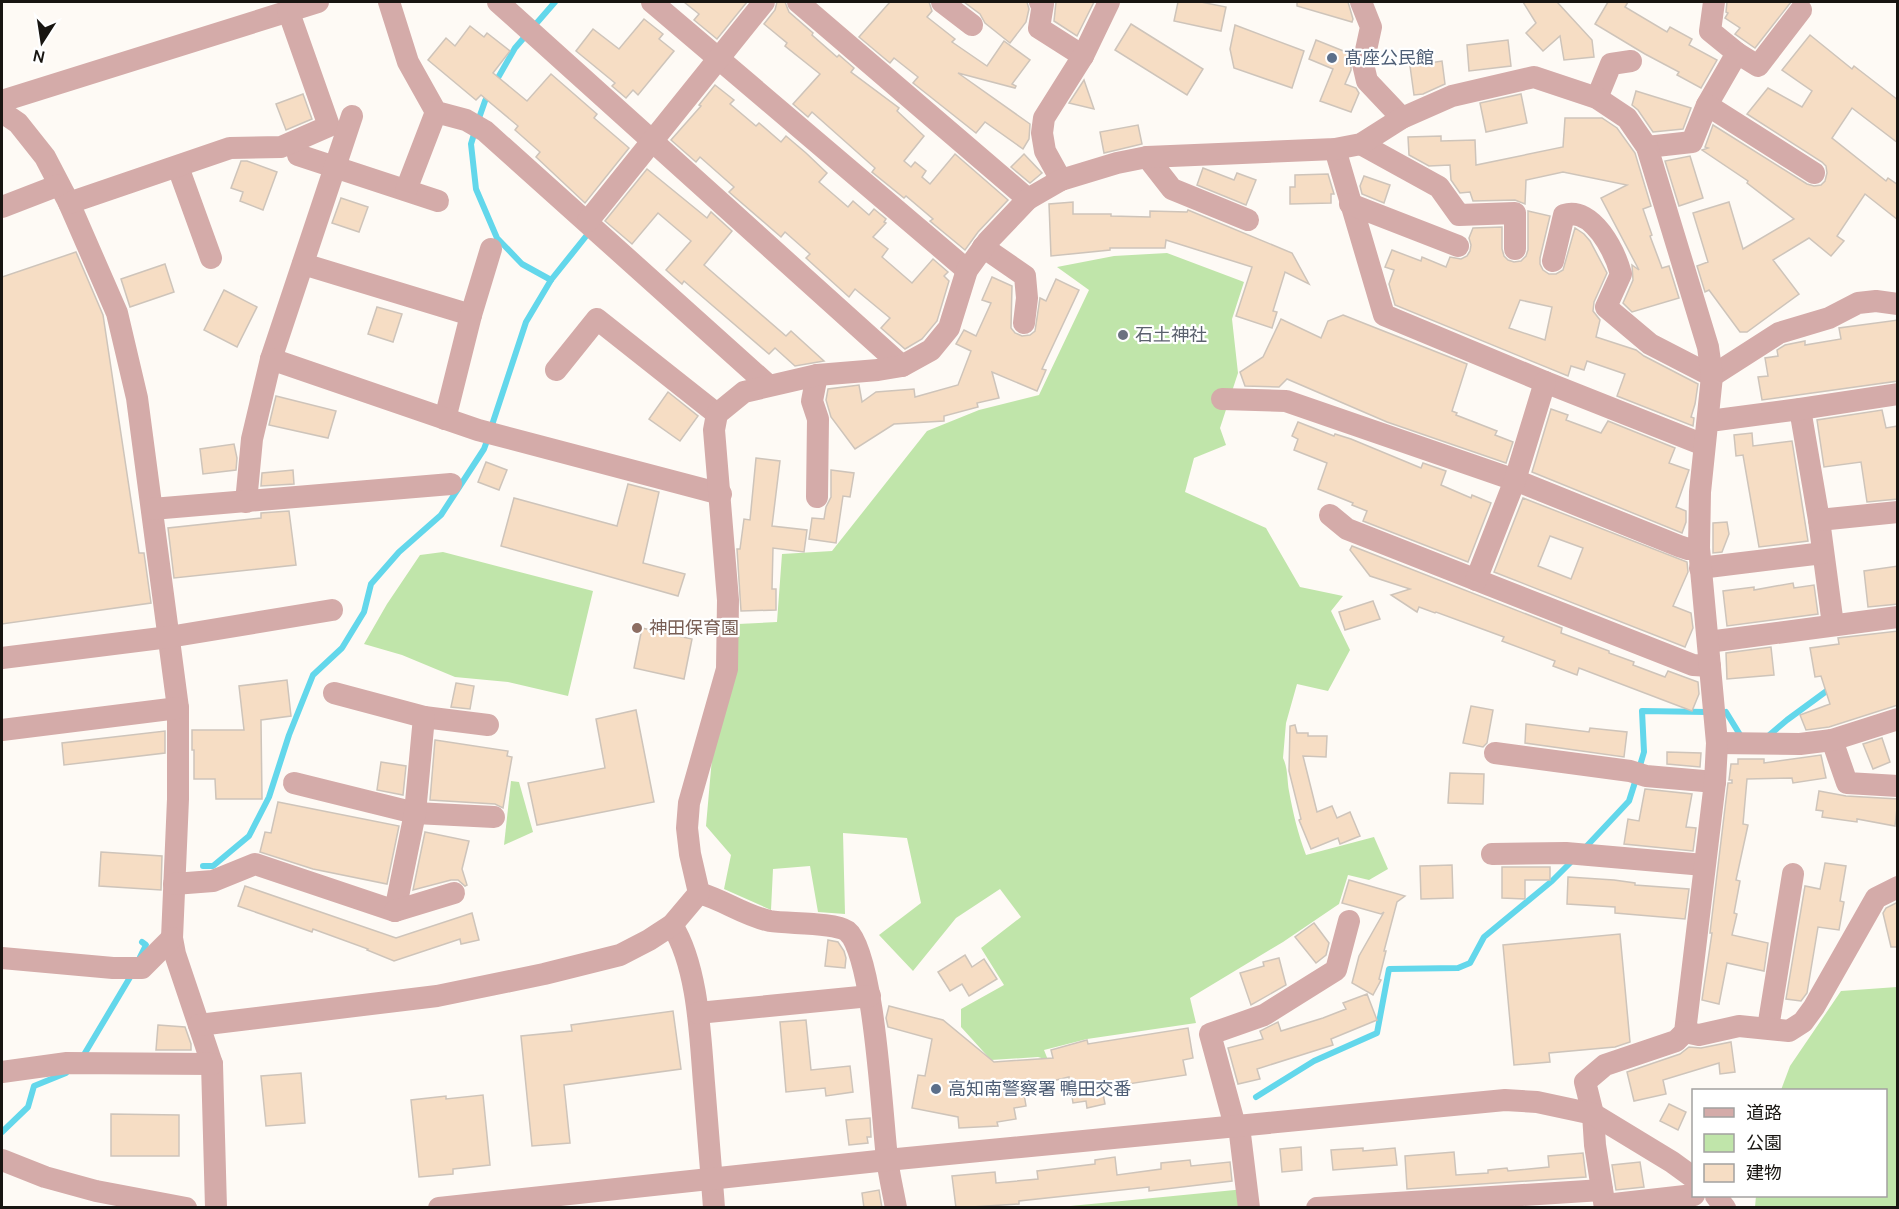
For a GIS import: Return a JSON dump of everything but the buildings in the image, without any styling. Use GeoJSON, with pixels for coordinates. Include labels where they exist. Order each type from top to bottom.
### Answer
{"type":"FeatureCollection","features":[{"type":"Feature","properties":{"kind":"street"},"geometry":{"type":"LineString","coordinates":[[2,101],[318,2]]}},
{"type":"Feature","properties":{"kind":"street"},"geometry":{"type":"LineString","coordinates":[[389,2],[408,62],[436,112],[466,120],[485,131],[588,221],[768,385]]}},
{"type":"Feature","properties":{"kind":"street"},"geometry":{"type":"LineString","coordinates":[[500,2],[902,366]]}},
{"type":"Feature","properties":{"kind":"street"},"geometry":{"type":"LineString","coordinates":[[652,2],[967,270]]}},
{"type":"Feature","properties":{"kind":"street"},"geometry":{"type":"LineString","coordinates":[[588,221],[764,2]]}},
{"type":"Feature","properties":{"kind":"street"},"geometry":{"type":"LineString","coordinates":[[798,2],[1028,199]]}},
{"type":"Feature","properties":{"kind":"street"},"geometry":{"type":"LineString","coordinates":[[942,2],[972,25]]}},
{"type":"Feature","properties":{"kind":"street"},"geometry":{"type":"LineString","coordinates":[[1040,2],[1043,4],[1039,28],[1083,56]]}},
{"type":"Feature","properties":{"kind":"street"},"geometry":{"type":"LineString","coordinates":[[1061,180],[1045,152],[1042,133],[1044,118],[1083,56],[1109,2]]}},
{"type":"Feature","properties":{"kind":"street"},"geometry":{"type":"LineString","coordinates":[[1362,2],[1371,27],[1363,64],[1367,81],[1402,118]]}},
{"type":"Feature","properties":{"kind":"street"},"geometry":{"type":"LineString","coordinates":[[1714,2],[1710,31],[1737,53],[1758,66],[1801,10]]}},
{"type":"Feature","properties":{"kind":"street"},"geometry":{"type":"LineString","coordinates":[[2,207],[178,167],[230,148],[281,147],[329,126],[288,10]]}},
{"type":"Feature","properties":{"kind":"street"},"geometry":{"type":"LineString","coordinates":[[1647,147],[1692,142],[1707,105],[1737,53]]}},
{"type":"Feature","properties":{"kind":"street"},"geometry":{"type":"LineString","coordinates":[[1597,98],[1611,64],[1631,61]]}},
{"type":"Feature","properties":{"kind":"street"},"geometry":{"type":"LineString","coordinates":[[699,893],[687,828],[689,803],[727,669],[728,600],[714,430],[717,414],[744,392],[817,375],[902,366],[931,350],[949,328],[967,270],[983,247],[1028,199],[1061,180],[1117,163],[1147,157],[1335,149],[1360,144],[1402,118],[1452,96],[1534,77],[1597,98],[1627,118],[1647,147],[1708,347],[1712,376],[1696,555],[1708,642],[1701,666],[1717,743],[1715,782],[1685,1032],[1676,1041],[1605,1065],[1585,1082],[1593,1114],[1604,1201]]}},
{"type":"Feature","properties":{"kind":"street"},"geometry":{"type":"LineString","coordinates":[[1707,105],[1814,173]]}},
{"type":"Feature","properties":{"kind":"street"},"geometry":{"type":"LineString","coordinates":[[2,112],[18,123],[45,157],[64,194],[117,313],[137,398],[178,708],[178,799],[172,938],[175,954],[212,1064],[216,1208]]}},
{"type":"Feature","properties":{"kind":"street"},"geometry":{"type":"LineString","coordinates":[[406,190],[436,112]]}},
{"type":"Feature","properties":{"kind":"street"},"geometry":{"type":"LineString","coordinates":[[246,502],[252,439],[271,359],[352,116]]}},
{"type":"Feature","properties":{"kind":"street"},"geometry":{"type":"LineString","coordinates":[[1360,144],[1439,187],[1459,215],[1515,213],[1515,249]]}},
{"type":"Feature","properties":{"kind":"street"},"geometry":{"type":"LineString","coordinates":[[1335,149],[1384,315],[1704,446]]}},
{"type":"Feature","properties":{"kind":"street"},"geometry":{"type":"LineString","coordinates":[[298,154],[438,201]]}},
{"type":"Feature","properties":{"kind":"street"},"geometry":{"type":"LineString","coordinates":[[1147,157],[1172,189],[1248,220]]}},
{"type":"Feature","properties":{"kind":"street"},"geometry":{"type":"LineString","coordinates":[[178,167],[211,258]]}},
{"type":"Feature","properties":{"kind":"street"},"geometry":{"type":"LineString","coordinates":[[1350,204],[1458,246]]}},
{"type":"Feature","properties":{"kind":"street"},"geometry":{"type":"LineString","coordinates":[[1553,261],[1564,215],[1570,213],[1590,221],[1610,244],[1622,274],[1606,307],[1650,344],[1712,376]]}},
{"type":"Feature","properties":{"kind":"street"},"geometry":{"type":"LineString","coordinates":[[983,247],[1025,276],[1027,298],[1024,323]]}},
{"type":"Feature","properties":{"kind":"street"},"geometry":{"type":"LineString","coordinates":[[445,419],[471,315],[491,249]]}},
{"type":"Feature","properties":{"kind":"street"},"geometry":{"type":"LineString","coordinates":[[303,264],[471,315]]}},
{"type":"Feature","properties":{"kind":"street"},"geometry":{"type":"LineString","coordinates":[[1712,376],[1779,333],[1828,318],[1858,303],[1876,301],[1898,304]]}},
{"type":"Feature","properties":{"kind":"street"},"geometry":{"type":"LineString","coordinates":[[556,370],[597,319],[717,414]]}},
{"type":"Feature","properties":{"kind":"street"},"geometry":{"type":"LineString","coordinates":[[271,359],[486,433],[721,494]]}},
{"type":"Feature","properties":{"kind":"street"},"geometry":{"type":"LineString","coordinates":[[817,375],[812,401],[818,419],[817,496]]}},
{"type":"Feature","properties":{"kind":"street"},"geometry":{"type":"LineString","coordinates":[[1476,580],[1515,480],[1545,382]]}},
{"type":"Feature","properties":{"kind":"street"},"geometry":{"type":"LineString","coordinates":[[1708,418],[1717,420],[1898,394]]}},
{"type":"Feature","properties":{"kind":"street"},"geometry":{"type":"LineString","coordinates":[[1222,399],[1286,401],[1515,480],[1696,555],[1823,553]]}},
{"type":"Feature","properties":{"kind":"street"},"geometry":{"type":"LineString","coordinates":[[1800,409],[1819,520],[1833,625]]}},
{"type":"Feature","properties":{"kind":"street"},"geometry":{"type":"LineString","coordinates":[[152,509],[451,484]]}},
{"type":"Feature","properties":{"kind":"street"},"geometry":{"type":"LineString","coordinates":[[1819,520],[1898,512]]}},
{"type":"Feature","properties":{"kind":"street"},"geometry":{"type":"LineString","coordinates":[[1330,515],[1347,529],[1701,666]]}},
{"type":"Feature","properties":{"kind":"street"},"geometry":{"type":"LineString","coordinates":[[2,658],[169,637],[332,610]]}},
{"type":"Feature","properties":{"kind":"street"},"geometry":{"type":"LineString","coordinates":[[1708,642],[1898,617]]}},
{"type":"Feature","properties":{"kind":"street"},"geometry":{"type":"LineString","coordinates":[[334,693],[424,717],[488,725]]}},
{"type":"Feature","properties":{"kind":"street"},"geometry":{"type":"LineString","coordinates":[[2,730],[178,708]]}},
{"type":"Feature","properties":{"kind":"street"},"geometry":{"type":"LineString","coordinates":[[395,911],[415,813],[424,717]]}},
{"type":"Feature","properties":{"kind":"street"},"geometry":{"type":"LineString","coordinates":[[1717,743],[1800,744],[1832,740],[1898,719]]}},
{"type":"Feature","properties":{"kind":"street"},"geometry":{"type":"LineString","coordinates":[[1832,740],[1847,783],[1898,786]]}},
{"type":"Feature","properties":{"kind":"street"},"geometry":{"type":"LineString","coordinates":[[1495,753],[1638,774],[1715,782]]}},
{"type":"Feature","properties":{"kind":"street"},"geometry":{"type":"LineString","coordinates":[[294,783],[415,813],[494,817]]}},
{"type":"Feature","properties":{"kind":"street"},"geometry":{"type":"LineString","coordinates":[[1492,854],[1566,853],[1704,865]]}},
{"type":"Feature","properties":{"kind":"street"},"geometry":{"type":"LineString","coordinates":[[174,884],[213,881],[255,864],[395,911],[454,894]]}},
{"type":"Feature","properties":{"kind":"street"},"geometry":{"type":"LineString","coordinates":[[1768,1029],[1793,874]]}},
{"type":"Feature","properties":{"kind":"street"},"geometry":{"type":"LineString","coordinates":[[1685,1032],[1699,1035],[1739,1026],[1789,1030],[1803,1022],[1814,1007],[1876,898],[1898,887]]}},
{"type":"Feature","properties":{"kind":"street"},"geometry":{"type":"LineString","coordinates":[[199,1025],[437,996],[620,955],[672,925],[699,893]]}},
{"type":"Feature","properties":{"kind":"street"},"geometry":{"type":"LineString","coordinates":[[699,893],[716,898],[750,916],[772,921],[797,921],[845,930],[856,942],[870,996],[887,1160],[896,1208]]}},
{"type":"Feature","properties":{"kind":"street"},"geometry":{"type":"LineString","coordinates":[[1249,1208],[1237,1126],[1210,1034],[1264,1015],[1336,970],[1349,921]]}},
{"type":"Feature","properties":{"kind":"street"},"geometry":{"type":"LineString","coordinates":[[672,925],[686,957],[698,1013],[714,1208]]}},
{"type":"Feature","properties":{"kind":"street"},"geometry":{"type":"LineString","coordinates":[[2,958],[113,968],[142,968],[172,938]]}},
{"type":"Feature","properties":{"kind":"street"},"geometry":{"type":"LineString","coordinates":[[698,1013],[870,996]]}},
{"type":"Feature","properties":{"kind":"street"},"geometry":{"type":"LineString","coordinates":[[2,1072],[67,1063],[212,1064]]}},
{"type":"Feature","properties":{"kind":"street"},"geometry":{"type":"LineString","coordinates":[[439,1208],[631,1198],[712,1179],[1505,1100],[1537,1102],[1593,1114],[1692,1177]]}},
{"type":"Feature","properties":{"kind":"street"},"geometry":{"type":"LineString","coordinates":[[2,1160],[45,1177],[96,1191],[186,1208]]}},
{"type":"Feature","properties":{"kind":"street"},"geometry":{"type":"LineString","coordinates":[[1317,1208],[1604,1201],[1692,1195]]}},
{"type":"Feature","properties":{"kind":"green space"},"geometry":{"type":"Polygon","coordinates":[[[1167,253],[1244,282],[1232,319],[1238,373],[1220,428],[1226,445],[1194,458],[1185,492],[1266,528],[1300,587],[1343,596],[1331,611],[1350,650],[1328,691],[1297,684],[1286,723],[1283,758],[1303,847],[1306,855],[1374,837],[1388,869],[1369,880],[1348,875],[1339,904],[1283,942],[1190,998],[1196,1023],[1087,1039],[1044,1050],[1048,1060],[1038,1057],[991,1060],[961,1027],[961,1009],[1004,985],[981,948],[1021,917],[1000,889],[956,918],[913,971],[879,935],[921,903],[907,838],[843,833],[845,914],[818,912],[810,866],[773,869],[771,910],[724,889],[731,855],[706,826],[712,758],[738,624],[777,622],[782,554],[832,551],[927,431],[979,410],[1039,395],[1089,290],[1057,267],[1114,256],[1167,253]]]}},
{"type":"Feature","properties":{"kind":"green space"},"geometry":{"type":"Polygon","coordinates":[[[443,552],[593,591],[568,696],[508,682],[455,677],[402,655],[364,644],[387,604],[420,555],[443,552]]]}},
{"type":"Feature","properties":{"kind":"green space"},"geometry":{"type":"Polygon","coordinates":[[[511,781],[519,782],[533,832],[504,845],[511,781]]]}},
{"type":"Feature","properties":{"kind":"green space"},"geometry":{"type":"Polygon","coordinates":[[[1897,987],[1897,1207],[1755,1207],[1756,1197],[1887,1197],[1887,1089],[1781,1089],[1790,1066],[1841,991],[1897,987]]]}},
{"type":"Feature","properties":{"kind":"green space"},"geometry":{"type":"Polygon","coordinates":[[[1245,1189],[1247,1208],[1050,1208],[1245,1189]]]}},
{"type":"Feature","properties":{"kind":"waterway"},"geometry":{"type":"LineString","coordinates":[[495,83],[515,48],[555,2]]}},
{"type":"Feature","properties":{"kind":"waterway"},"geometry":{"type":"LineString","coordinates":[[478,121],[490,92]]}},
{"type":"Feature","properties":{"kind":"waterway"},"geometry":{"type":"LineString","coordinates":[[475,131],[471,144],[476,189],[497,238],[522,264],[551,280]]}},
{"type":"Feature","properties":{"kind":"waterway"},"geometry":{"type":"LineString","coordinates":[[491,428],[526,322],[551,280],[587,235]]}},
{"type":"Feature","properties":{"kind":"waterway"},"geometry":{"type":"LineString","coordinates":[[203,866],[213,866],[249,836],[269,797],[289,735],[313,675],[342,648],[364,612],[371,584],[399,552],[441,515],[484,449],[488,438]]}},
{"type":"Feature","properties":{"kind":"waterway"},"geometry":{"type":"LineString","coordinates":[[1767,737],[1832,687]]}},
{"type":"Feature","properties":{"kind":"waterway"},"geometry":{"type":"LineString","coordinates":[[1639,769],[1644,752],[1642,711],[1707,712],[1707,708]]}},
{"type":"Feature","properties":{"kind":"waterway"},"geometry":{"type":"LineString","coordinates":[[1726,712],[1742,738]]}},
{"type":"Feature","properties":{"kind":"waterway"},"geometry":{"type":"LineString","coordinates":[[1584,849],[1629,801],[1636,779]]}},
{"type":"Feature","properties":{"kind":"waterway"},"geometry":{"type":"LineString","coordinates":[[1256,1097],[1314,1061],[1377,1033],[1389,969],[1458,968],[1470,963],[1484,937],[1552,881],[1573,860]]}},
{"type":"Feature","properties":{"kind":"waterway"},"geometry":{"type":"LineString","coordinates":[[140,957],[146,945],[142,942]]}},
{"type":"Feature","properties":{"kind":"waterway"},"geometry":{"type":"LineString","coordinates":[[82,1058],[132,974]]}},
{"type":"Feature","properties":{"kind":"waterway"},"geometry":{"type":"LineString","coordinates":[[2,1132],[28,1107],[34,1086],[66,1073]]}},
{"type":"Feature","properties":{"kind":"place","name":"髙座公民館"},"geometry":{"type":"Point","coordinates":[1332,58]}},
{"type":"Feature","properties":{"kind":"place","name":"石土神社"},"geometry":{"type":"Point","coordinates":[1123,335]}},
{"type":"Feature","properties":{"kind":"place","name":"神田保育園"},"geometry":{"type":"Point","coordinates":[637,628]}},
{"type":"Feature","properties":{"kind":"place","name":"高知南警察署 鴨田交番"},"geometry":{"type":"Point","coordinates":[936,1089]}}]}
